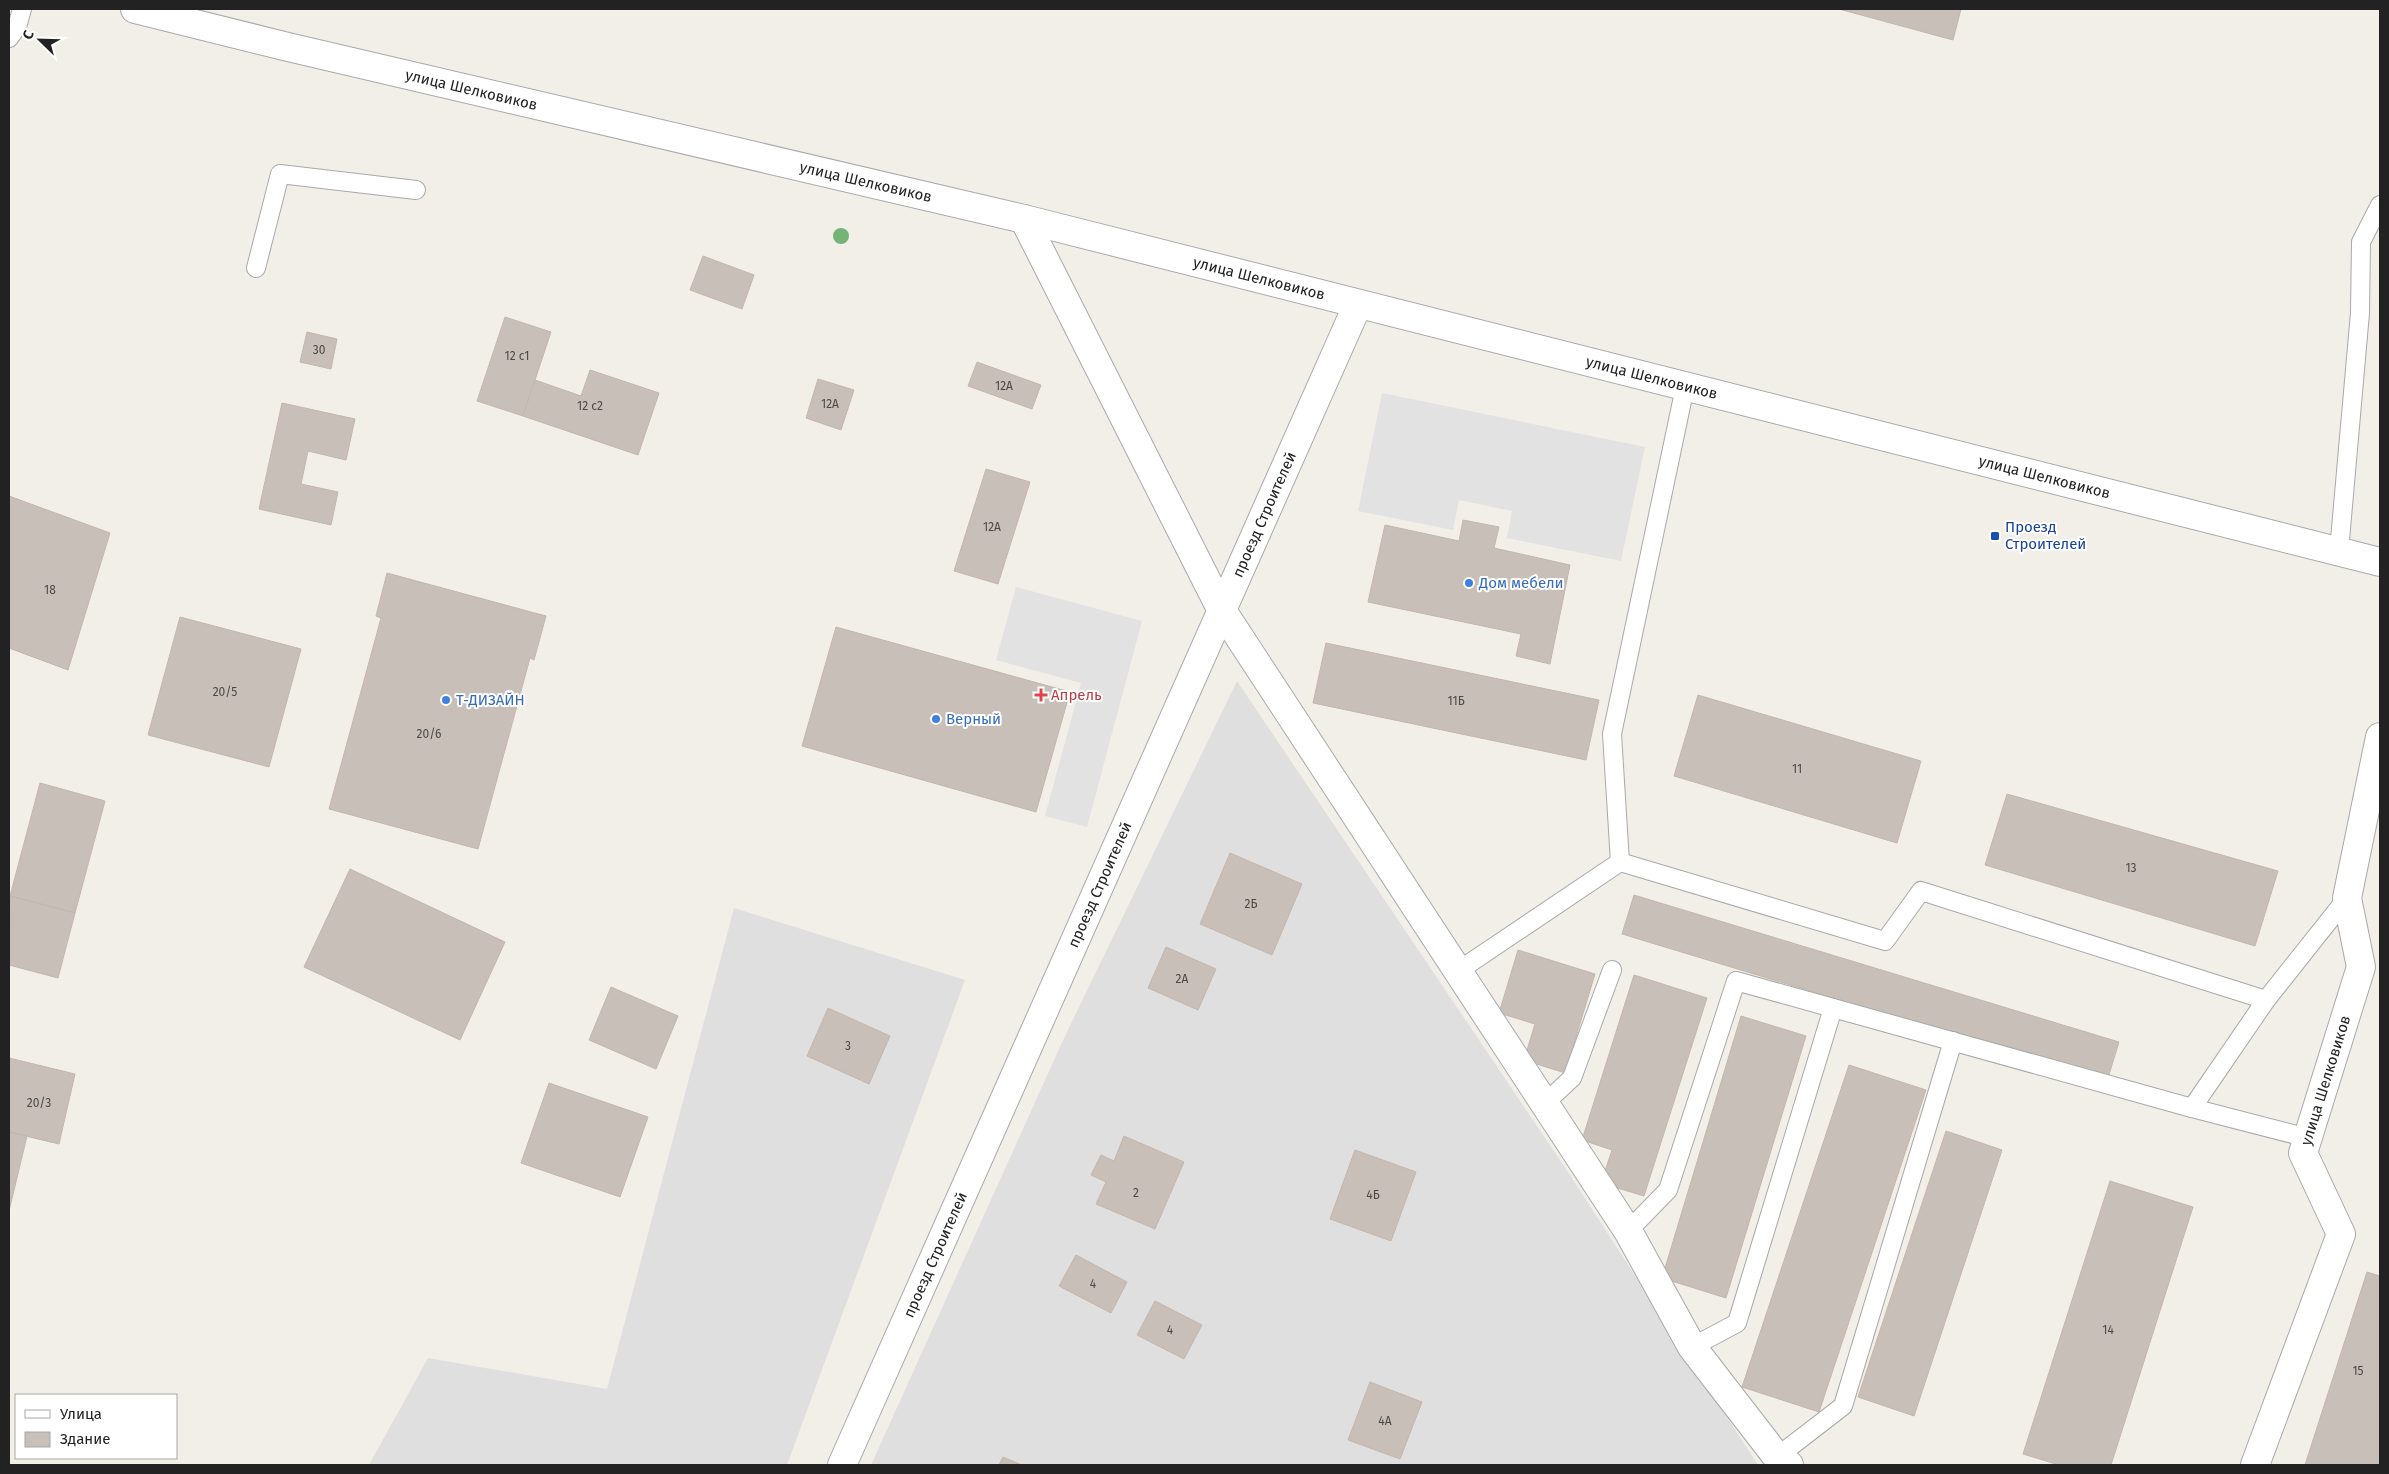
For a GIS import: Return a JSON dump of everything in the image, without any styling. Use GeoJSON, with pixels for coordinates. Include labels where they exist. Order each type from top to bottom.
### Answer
{"type":"FeatureCollection","features":[{"type":"Feature","properties":{"kind":"street","name":"улица Шелковиков"},"geometry":{"type":"LineString","coordinates":[[134,9],[288,47],[1024,219],[2380,562]]}},
{"type":"Feature","properties":{"kind":"street"},"geometry":{"type":"LineString","coordinates":[[1024,219],[1221,609],[1628,1231],[1692,1347],[1783,1461]]}},
{"type":"Feature","properties":{"kind":"street","name":"проезд Строителей"},"geometry":{"type":"LineString","coordinates":[[842,1465],[1358,304]]}},
{"type":"Feature","properties":{"kind":"street","name":"улица Шелковиков"},"geometry":{"type":"LineString","coordinates":[[2255,1465],[2341,1234],[2303,1153],[2361,967],[2347,898],[2380,737]]}},
{"type":"Feature","properties":{"kind":"lane"},"geometry":{"type":"LineString","coordinates":[[9,38],[17,27],[22,9]]}},
{"type":"Feature","properties":{"kind":"lane"},"geometry":{"type":"LineString","coordinates":[[256,268],[280,174],[416,190]]}},
{"type":"Feature","properties":{"kind":"lane"},"geometry":{"type":"LineString","coordinates":[[2339,551],[2360,314],[2361,242],[2380,205]]}},
{"type":"Feature","properties":{"kind":"lane"},"geometry":{"type":"LineString","coordinates":[[1620,862],[1612,734],[1685,387]]}},
{"type":"Feature","properties":{"kind":"lane"},"geometry":{"type":"LineString","coordinates":[[1458,971],[1620,862]]}},
{"type":"Feature","properties":{"kind":"lane"},"geometry":{"type":"LineString","coordinates":[[1620,862],[1885,942],[1921,891],[2266,1000]]}},
{"type":"Feature","properties":{"kind":"lane"},"geometry":{"type":"LineString","coordinates":[[2192,1108],[2266,1000],[2347,898]]}},
{"type":"Feature","properties":{"kind":"lane"},"geometry":{"type":"LineString","coordinates":[[1545,1102],[1572,1078],[1612,970]]}},
{"type":"Feature","properties":{"kind":"lane"},"geometry":{"type":"LineString","coordinates":[[1628,1231],[1668,1190],[1736,981],[2192,1108],[2308,1138]]}},
{"type":"Feature","properties":{"kind":"lane"},"geometry":{"type":"LineString","coordinates":[[1692,1347],[1737,1323],[1833,1008]]}},
{"type":"Feature","properties":{"kind":"lane"},"geometry":{"type":"LineString","coordinates":[[1783,1461],[1843,1406],[1953,1041]]}},
{"type":"Feature","properties":{"kind":"shaded area"},"geometry":{"type":"Polygon","coordinates":[[[1382,393],[1645,447],[1621,561],[1507,538],[1512,511],[1459,500],[1453,530],[1358,511],[1382,393]]]}},
{"type":"Feature","properties":{"kind":"shaded area"},"geometry":{"type":"Polygon","coordinates":[[[1016,587],[1142,621],[1087,827],[1045,816],[1081,683],[996,660],[1016,587]]]}},
{"type":"Feature","properties":{"kind":"shaded area"},"geometry":{"type":"Polygon","coordinates":[[[1237,681],[1564,1166],[1758,1465],[871,1465],[1065,1036],[1237,681]]]}},
{"type":"Feature","properties":{"kind":"shaded area"},"geometry":{"type":"Polygon","coordinates":[[[734,908],[965,980],[787,1465],[369,1465],[428,1358],[607,1389],[734,908]]]}},
{"type":"Feature","properties":{"kind":"building"},"geometry":{"type":"Polygon","coordinates":[[[1839,9],[1961,9],[1953,40],[1839,9]]]}},
{"type":"Feature","properties":{"kind":"building"},"geometry":{"type":"Polygon","coordinates":[[[703,256],[754,275],[742,309],[690,290],[703,256]]]}},
{"type":"Feature","properties":{"kind":"building"},"geometry":{"type":"Polygon","coordinates":[[[505,317],[551,332],[523,416],[477,401],[505,317]]]}},
{"type":"Feature","properties":{"kind":"building"},"geometry":{"type":"Polygon","coordinates":[[[307,332],[337,339],[331,369],[300,362],[307,332]]]}},
{"type":"Feature","properties":{"kind":"building"},"geometry":{"type":"Polygon","coordinates":[[[977,362],[1041,385],[1032,409],[968,386],[977,362]]]}},
{"type":"Feature","properties":{"kind":"building"},"geometry":{"type":"Polygon","coordinates":[[[590,370],[659,393],[638,455],[523,416],[535,380],[581,396],[590,370]]]}},
{"type":"Feature","properties":{"kind":"building"},"geometry":{"type":"Polygon","coordinates":[[[818,379],[854,390],[841,430],[806,418],[818,379]]]}},
{"type":"Feature","properties":{"kind":"building"},"geometry":{"type":"Polygon","coordinates":[[[282,403],[355,419],[346,460],[308,451],[301,484],[338,492],[331,525],[259,509],[282,403]]]}},
{"type":"Feature","properties":{"kind":"building"},"geometry":{"type":"Polygon","coordinates":[[[986,469],[1030,482],[998,584],[954,571],[986,469]]]}},
{"type":"Feature","properties":{"kind":"building"},"geometry":{"type":"Polygon","coordinates":[[[9,496],[110,533],[68,670],[9,648],[9,496]]]}},
{"type":"Feature","properties":{"kind":"building","name":"Дом мебели"},"geometry":{"type":"Polygon","coordinates":[[[1463,520],[1499,527],[1494,548],[1570,565],[1550,664],[1516,656],[1521,634],[1368,602],[1385,525],[1459,541],[1463,520]]]}},
{"type":"Feature","properties":{"kind":"building"},"geometry":{"type":"Polygon","coordinates":[[[387,573],[546,616],[534,660],[530,658],[478,849],[329,809],[381,618],[376,616],[387,573]]]}},
{"type":"Feature","properties":{"kind":"building"},"geometry":{"type":"Polygon","coordinates":[[[180,617],[301,649],[269,767],[148,735],[180,617]]]}},
{"type":"Feature","properties":{"kind":"building","name":"Верный"},"geometry":{"type":"Polygon","coordinates":[[[836,627],[1070,692],[1036,812],[802,746],[836,627]]]}},
{"type":"Feature","properties":{"kind":"building"},"geometry":{"type":"Polygon","coordinates":[[[1326,643],[1599,700],[1586,760],[1313,703],[1326,643]]]}},
{"type":"Feature","properties":{"kind":"building"},"geometry":{"type":"Polygon","coordinates":[[[1698,695],[1921,761],[1897,843],[1674,776],[1698,695]]]}},
{"type":"Feature","properties":{"kind":"building"},"geometry":{"type":"Polygon","coordinates":[[[40,783],[105,801],[75,913],[10,896],[40,783]]]}},
{"type":"Feature","properties":{"kind":"building"},"geometry":{"type":"Polygon","coordinates":[[[2007,794],[2278,871],[2255,946],[1985,865],[2007,794]]]}},
{"type":"Feature","properties":{"kind":"building"},"geometry":{"type":"Polygon","coordinates":[[[1230,853],[1302,884],[1272,955],[1200,924],[1230,853]]]}},
{"type":"Feature","properties":{"kind":"building"},"geometry":{"type":"Polygon","coordinates":[[[350,869],[505,942],[460,1040],[304,967],[350,869]]]}},
{"type":"Feature","properties":{"kind":"building"},"geometry":{"type":"Polygon","coordinates":[[[1634,895],[2119,1042],[2107,1081],[1622,934],[1634,895]]]}},
{"type":"Feature","properties":{"kind":"building"},"geometry":{"type":"Polygon","coordinates":[[[10,896],[75,913],[58,978],[9,965],[10,896]]]}},
{"type":"Feature","properties":{"kind":"building"},"geometry":{"type":"Polygon","coordinates":[[[1166,947],[1216,969],[1198,1010],[1148,988],[1166,947]]]}},
{"type":"Feature","properties":{"kind":"building"},"geometry":{"type":"Polygon","coordinates":[[[1518,950],[1595,974],[1565,1073],[1524,1060],[1535,1024],[1499,1013],[1518,950]]]}},
{"type":"Feature","properties":{"kind":"building"},"geometry":{"type":"Polygon","coordinates":[[[1634,975],[1707,998],[1644,1196],[1601,1183],[1612,1150],[1582,1140],[1634,975]]]}},
{"type":"Feature","properties":{"kind":"building"},"geometry":{"type":"Polygon","coordinates":[[[611,987],[678,1016],[656,1069],[589,1040],[611,987]]]}},
{"type":"Feature","properties":{"kind":"building"},"geometry":{"type":"Polygon","coordinates":[[[828,1008],[890,1036],[869,1084],[807,1056],[828,1008]]]}},
{"type":"Feature","properties":{"kind":"building"},"geometry":{"type":"Polygon","coordinates":[[[1741,1016],[1806,1036],[1726,1298],[1662,1278],[1741,1016]]]}},
{"type":"Feature","properties":{"kind":"building"},"geometry":{"type":"Polygon","coordinates":[[[9,1058],[75,1074],[59,1144],[9,1132],[9,1058]]]}},
{"type":"Feature","properties":{"kind":"building"},"geometry":{"type":"Polygon","coordinates":[[[1849,1065],[1926,1090],[1819,1412],[1742,1387],[1849,1065]]]}},
{"type":"Feature","properties":{"kind":"building"},"geometry":{"type":"Polygon","coordinates":[[[549,1083],[648,1117],[620,1197],[521,1163],[549,1083]]]}},
{"type":"Feature","properties":{"kind":"building"},"geometry":{"type":"Polygon","coordinates":[[[1946,1131],[2002,1150],[1914,1416],[1858,1397],[1946,1131]]]}},
{"type":"Feature","properties":{"kind":"building"},"geometry":{"type":"Polygon","coordinates":[[[9,1132],[27,1136],[9,1211],[9,1132]]]}},
{"type":"Feature","properties":{"kind":"building"},"geometry":{"type":"Polygon","coordinates":[[[1124,1136],[1184,1162],[1155,1229],[1096,1204],[1106,1182],[1091,1175],[1101,1155],[1114,1161],[1124,1136]]]}},
{"type":"Feature","properties":{"kind":"building"},"geometry":{"type":"Polygon","coordinates":[[[1355,1150],[1416,1172],[1391,1241],[1330,1219],[1355,1150]]]}},
{"type":"Feature","properties":{"kind":"building"},"geometry":{"type":"Polygon","coordinates":[[[2110,1181],[2193,1207],[2111,1465],[2059,1465],[2023,1454],[2110,1181]]]}},
{"type":"Feature","properties":{"kind":"building"},"geometry":{"type":"Polygon","coordinates":[[[1076,1255],[1127,1282],[1111,1313],[1059,1286],[1076,1255]]]}},
{"type":"Feature","properties":{"kind":"building"},"geometry":{"type":"Polygon","coordinates":[[[2367,1272],[2380,1276],[2380,1465],[2305,1465],[2367,1272]]]}},
{"type":"Feature","properties":{"kind":"building"},"geometry":{"type":"Polygon","coordinates":[[[1155,1301],[1202,1325],[1184,1359],[1137,1335],[1155,1301]]]}},
{"type":"Feature","properties":{"kind":"building"},"geometry":{"type":"Polygon","coordinates":[[[1370,1382],[1422,1402],[1400,1459],[1348,1440],[1370,1382]]]}},
{"type":"Feature","properties":{"kind":"building"},"geometry":{"type":"Polygon","coordinates":[[[1003,1457],[1022,1465],[999,1465],[1003,1457]]]}},
{"type":"Feature","properties":{"kind":"place","name":"Проезд Строителей"},"geometry":{"type":"Point","coordinates":[1995,536]}},
{"type":"Feature","properties":{"kind":"place","name":"Дом мебели"},"geometry":{"type":"Point","coordinates":[1469,583]}},
{"type":"Feature","properties":{"kind":"place","name":"Апрель"},"geometry":{"type":"Point","coordinates":[1041,695]}},
{"type":"Feature","properties":{"kind":"place","name":"Т-ДИЗАЙН"},"geometry":{"type":"Point","coordinates":[446,700]}},
{"type":"Feature","properties":{"kind":"place","name":"Верный"},"geometry":{"type":"Point","coordinates":[936,719]}}]}
